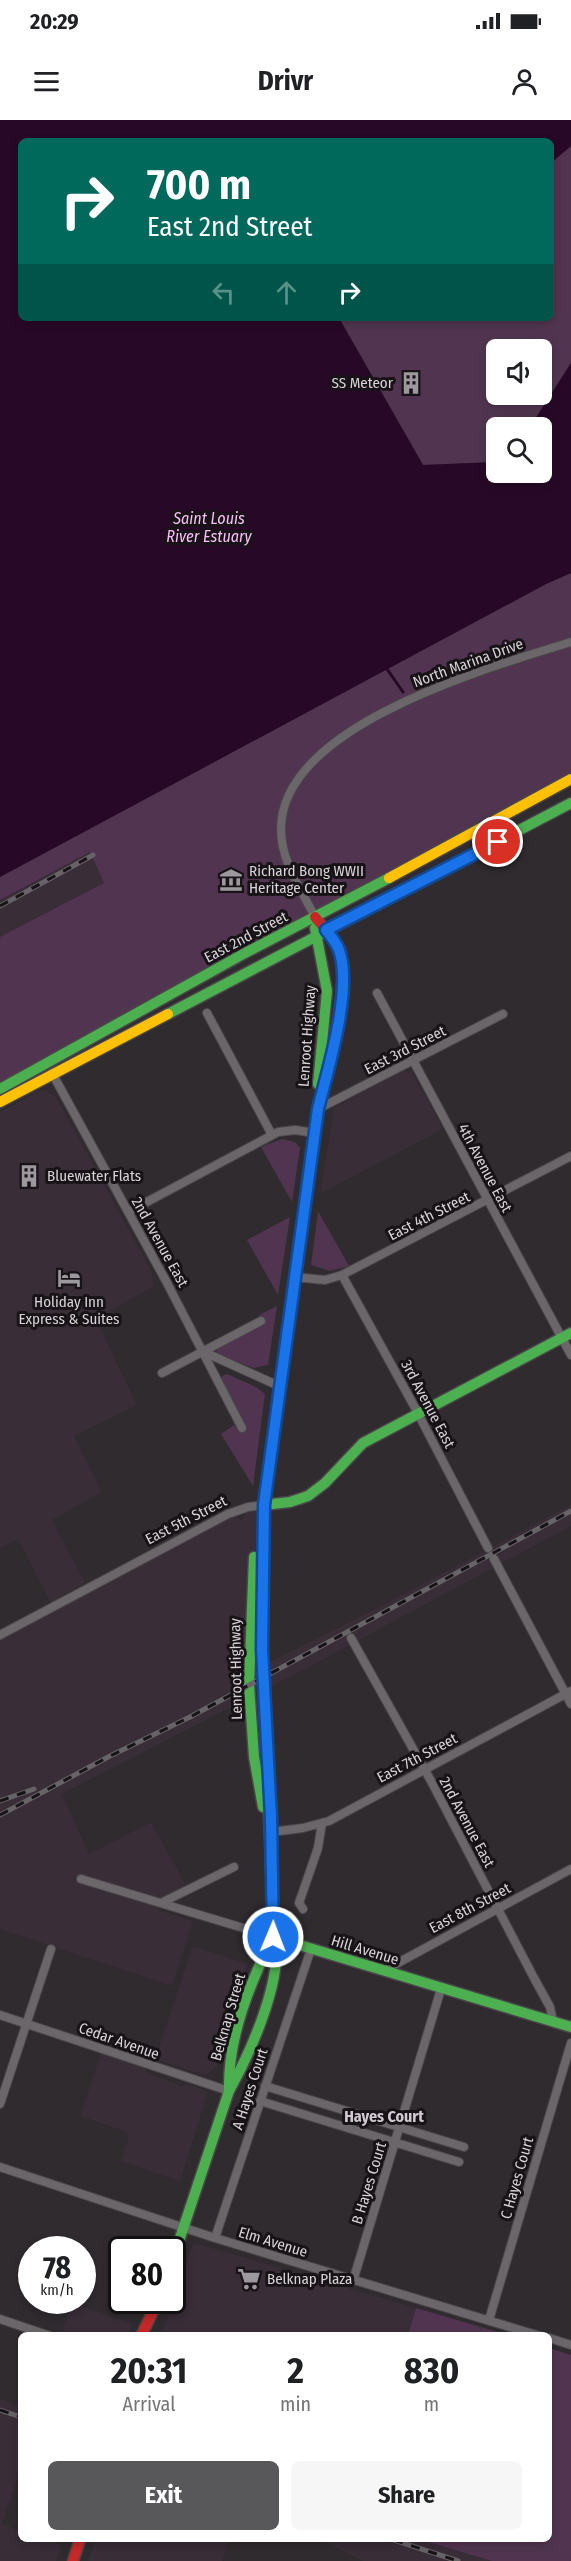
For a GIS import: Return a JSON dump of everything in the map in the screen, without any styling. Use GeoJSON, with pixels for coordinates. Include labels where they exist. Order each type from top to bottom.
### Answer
{"type":"FeatureCollection","features":[{"type":"Feature","properties":{"kind":"main road","name":"East 2nd Street"},"geometry":{"type":"LineString","coordinates":[[0,1102],[50,1068],[245,953],[571,780]]}},
{"type":"Feature","properties":{"kind":"main road","name":"East 2nd Street"},"geometry":{"type":"LineString","coordinates":[[0,1089],[50,1068],[315,937],[571,803]]}},
{"type":"Feature","properties":{"kind":"main road","name":"Lenroot Highway"},"geometry":{"type":"LineString","coordinates":[[273,1937],[271,1832],[264,1812],[254,1757],[249,1685],[253,1561],[264,1505],[318,1109],[334,1041],[342,981],[338,948],[315,917]]}},
{"type":"Feature","properties":{"kind":"main road","name":"Lenroot Highway"},"geometry":{"type":"LineString","coordinates":[[315,917],[315,937],[327,975],[318,1073],[318,1109]]}},
{"type":"Feature","properties":{"kind":"main road","name":"East 5th Street"},"geometry":{"type":"LineString","coordinates":[[264,1505],[293,1502],[307,1497],[363,1443],[566,1336]]}},
{"type":"Feature","properties":{"kind":"main road","name":"Hill Avenue"},"geometry":{"type":"LineString","coordinates":[[273,1937],[571,2027]]}},
{"type":"Feature","properties":{"kind":"main road","name":"Belknap Street"},"geometry":{"type":"LineString","coordinates":[[229,2091],[229,2065],[235,2043],[254,1979],[273,1937]]}},
{"type":"Feature","properties":{"kind":"main road","name":"Belknap Street"},"geometry":{"type":"LineString","coordinates":[[181,2236],[229,2091],[251,2045],[273,1981],[276,1960],[273,1937]]}},
{"type":"Feature","properties":{"kind":"main road"},"geometry":{"type":"LineString","coordinates":[[143,2332],[152,2314]]}},
{"type":"Feature","properties":{"kind":"main road"},"geometry":{"type":"LineString","coordinates":[[153,2332],[156,2314]]}},
{"type":"Feature","properties":{"kind":"main road"},"geometry":{"type":"LineString","coordinates":[[73,2561],[79,2542]]}},
{"type":"Feature","properties":{"kind":"street","name":"North Marina Drive"},"geometry":{"type":"LineString","coordinates":[[315,917],[287,862],[281,829],[283,811],[290,790],[306,768],[346,736],[402,702],[472,672],[571,642]]}},
{"type":"Feature","properties":{"kind":"street","name":"4th Avenue East"},"geometry":{"type":"LineString","coordinates":[[377,993],[487,1201],[566,1336],[571,1355]]}},
{"type":"Feature","properties":{"kind":"street"},"geometry":{"type":"LineString","coordinates":[[207,1013],[272,1135]]}},
{"type":"Feature","properties":{"kind":"street","name":"East 3rd Street"},"geometry":{"type":"LineString","coordinates":[[318,1109],[503,1014]]}},
{"type":"Feature","properties":{"kind":"street","name":"2nd Avenue East"},"geometry":{"type":"LineString","coordinates":[[50,1068],[203,1351],[242,1428]]}},
{"type":"Feature","properties":{"kind":"street"},"geometry":{"type":"LineString","coordinates":[[128,1212],[272,1135],[288,1130],[315,1133]]}},
{"type":"Feature","properties":{"kind":"street","name":"East 4th Street"},"geometry":{"type":"LineString","coordinates":[[294,1277],[325,1280],[342,1275],[571,1156]]}},
{"type":"Feature","properties":{"kind":"street","name":"3rd Avenue East"},"geometry":{"type":"LineString","coordinates":[[342,1275],[488,1548]]}},
{"type":"Feature","properties":{"kind":"street"},"geometry":{"type":"LineString","coordinates":[[162,1373],[261,1321]]}},
{"type":"Feature","properties":{"kind":"street"},"geometry":{"type":"LineString","coordinates":[[203,1351],[279,1386]]}},
{"type":"Feature","properties":{"kind":"street","name":"East 5th Street"},"geometry":{"type":"LineString","coordinates":[[0,1635],[228,1514],[248,1507],[264,1505]]}},
{"type":"Feature","properties":{"kind":"street"},"geometry":{"type":"LineString","coordinates":[[494,1559],[568,1692],[571,1704]]}},
{"type":"Feature","properties":{"kind":"street","name":"2nd Avenue East"},"geometry":{"type":"LineString","coordinates":[[351,1638],[498,1908],[549,2007],[553,2021]]}},
{"type":"Feature","properties":{"kind":"street","name":"East 7th Street"},"geometry":{"type":"LineString","coordinates":[[271,1832],[322,1823],[568,1692]]}},
{"type":"Feature","properties":{"kind":"street"},"geometry":{"type":"LineString","coordinates":[[303,1909],[300,1902],[318,1848],[322,1823]]}},
{"type":"Feature","properties":{"kind":"street"},"geometry":{"type":"LineString","coordinates":[[161,1903],[234,1867]]}},
{"type":"Feature","properties":{"kind":"street","name":"East 8th Street"},"geometry":{"type":"LineString","coordinates":[[383,1971],[571,1869]]}},
{"type":"Feature","properties":{"kind":"street","name":"Hill Avenue"},"geometry":{"type":"LineString","coordinates":[[81,1879],[273,1937]]}},
{"type":"Feature","properties":{"kind":"street"},"geometry":{"type":"LineString","coordinates":[[0,2104],[51,1949]]}},
{"type":"Feature","properties":{"kind":"street","name":"A Hayes Court"},"geometry":{"type":"LineString","coordinates":[[215,2238],[311,1949]]}},
{"type":"Feature","properties":{"kind":"street","name":"B Hayes Court"},"geometry":{"type":"LineString","coordinates":[[353,2281],[441,1989]]}},
{"type":"Feature","properties":{"kind":"street","name":"Cedar Avenue"},"geometry":{"type":"LineString","coordinates":[[0,2015],[229,2091]]}},
{"type":"Feature","properties":{"kind":"street","name":"C Hayes Court"},"geometry":{"type":"LineString","coordinates":[[489,2320],[571,2043]]}},
{"type":"Feature","properties":{"kind":"street"},"geometry":{"type":"LineString","coordinates":[[265,2086],[464,2146]]}},
{"type":"Feature","properties":{"kind":"street"},"geometry":{"type":"LineString","coordinates":[[260,2101],[459,2162]]}},
{"type":"Feature","properties":{"kind":"street","name":"Elm Avenue"},"geometry":{"type":"LineString","coordinates":[[0,2167],[215,2238],[527,2332]]}},
{"type":"Feature","properties":{"kind":"street"},"geometry":{"type":"LineString","coordinates":[[0,2319],[38,2332]]}},
{"type":"Feature","properties":{"kind":"street"},"geometry":{"type":"LineString","coordinates":[[552,2339],[571,2345]]}},
{"type":"Feature","properties":{"kind":"shaded area"},"geometry":{"type":"Polygon","coordinates":[[[571,146],[571,363],[552,393],[552,339],[486,339],[486,405],[544,405],[536,417],[486,417],[486,462],[423,465],[341,321],[554,321],[554,160],[571,146]]]}},
{"type":"Feature","properties":{"kind":"shaded area"},"geometry":{"type":"Polygon","coordinates":[[[571,573],[571,775],[0,1083],[0,937],[104,883],[90,852],[0,900],[0,877],[546,584],[571,573]]]}},
{"type":"Feature","properties":{"kind":"shaded area"},"geometry":{"type":"Polygon","coordinates":[[[90,852],[104,884],[0,937],[0,900],[90,852]]]}},
{"type":"Feature","properties":{"kind":"shaded area"},"geometry":{"type":"Polygon","coordinates":[[[404,1070],[412,1072],[443,1129],[320,1194],[334,1108],[404,1070]]]}},
{"type":"Feature","properties":{"kind":"shaded area"},"geometry":{"type":"Polygon","coordinates":[[[45,1090],[55,1096],[72,1125],[151,1271],[154,1286],[96,1319],[137,1405],[74,1436],[102,1492],[52,1520],[85,1583],[51,1603],[18,1539],[0,1548],[0,1112],[45,1090]]]}},
{"type":"Feature","properties":{"kind":"shaded area"},"geometry":{"type":"Polygon","coordinates":[[[282,1139],[295,1142],[300,1148],[292,1202],[261,1147],[282,1139]]]}},
{"type":"Feature","properties":{"kind":"shaded area"},"geometry":{"type":"Polygon","coordinates":[[[318,1211],[349,1266],[330,1271],[311,1265],[318,1211]]]}},
{"type":"Feature","properties":{"kind":"shaded area"},"geometry":{"type":"Polygon","coordinates":[[[290,1217],[278,1295],[247,1240],[290,1217]]]}},
{"type":"Feature","properties":{"kind":"shaded area"},"geometry":{"type":"Polygon","coordinates":[[[277,1306],[268,1365],[254,1368],[216,1353],[217,1349],[263,1324],[259,1315],[277,1306]]]}},
{"type":"Feature","properties":{"kind":"shaded area"},"geometry":{"type":"Polygon","coordinates":[[[227,1374],[256,1387],[265,1394],[253,1486],[221,1434],[234,1425],[239,1432],[246,1428],[221,1381],[222,1376],[227,1374]]]}},
{"type":"Feature","properties":{"kind":"shaded area"},"geometry":{"type":"Polygon","coordinates":[[[264,1505],[253,1561],[252,1671],[387,1603],[571,1505],[571,1526],[309,1667],[62,1794],[89,1854],[151,1822],[187,1887],[163,1897],[158,1910],[193,1921],[172,1986],[0,1929],[0,1635],[228,1514],[242,1520],[248,1507],[264,1505]]]}},
{"type":"Feature","properties":{"kind":"shaded area"},"geometry":{"type":"Polygon","coordinates":[[[193,1946],[247,1964],[238,2004],[217,2066],[208,2074],[201,2074],[155,2059],[193,1946]]]}},
{"type":"Feature","properties":{"kind":"shaded area"},"geometry":{"type":"Polygon","coordinates":[[[101,2053],[144,2067],[147,2073],[182,2086],[189,2084],[208,2092],[180,2181],[121,2161],[128,2139],[127,2132],[80,2116],[101,2053]]]}},
{"type":"Feature","properties":{"kind":"shaded area","name":"Belknap Plaza"},"geometry":{"type":"Polygon","coordinates":[[[198,2244],[416,2308],[409,2332],[162,2332],[168,2314],[186,2314],[186,2262],[193,2245],[198,2244]]]}},
{"type":"Feature","properties":{"kind":"shaded area"},"geometry":{"type":"Polygon","coordinates":[[[416,2308],[498,2332],[409,2332],[416,2308]]]}},
{"type":"Feature","properties":{"kind":"shaded area"},"geometry":{"type":"Polygon","coordinates":[[[96,2311],[132,2324],[130,2332],[62,2332],[68,2314],[96,2314],[96,2311]]]}},
{"type":"Feature","properties":{"kind":"shaded area"},"geometry":{"type":"Polygon","coordinates":[[[552,2349],[571,2355],[571,2561],[492,2561],[429,2542],[552,2542],[552,2349]]]}},
{"type":"Feature","properties":{"kind":"shaded area"},"geometry":{"type":"Polygon","coordinates":[[[0,2399],[18,2406],[18,2478],[2,2524],[18,2530],[18,2542],[52,2542],[61,2545],[56,2561],[0,2561],[0,2399]]]}},
{"type":"Feature","properties":{"kind":"shaded area"},"geometry":{"type":"Polygon","coordinates":[[[94,2542],[228,2542],[222,2561],[88,2561],[94,2542]]]}},
{"type":"Feature","properties":{"kind":"shaded area"},"geometry":{"type":"Polygon","coordinates":[[[325,2542],[429,2542],[492,2561],[363,2561],[325,2542]]]}},
{"type":"Feature","properties":{"kind":"water","name":"Saint Louis River Estuary"},"geometry":{"type":"Polygon","coordinates":[[[0,120],[571,120],[571,146],[554,160],[554,138],[18,138],[18,321],[341,321],[423,465],[486,462],[486,483],[552,483],[552,417],[536,417],[544,405],[552,405],[552,393],[571,363],[571,573],[546,584],[0,877],[0,120]]]}},
{"type":"Feature","properties":{"kind":"waterway"},"geometry":{"type":"LineString","coordinates":[[387,669],[403,692]]}},
{"type":"Feature","properties":{"kind":"railway"},"geometry":{"type":"LineString","coordinates":[[0,906],[93,855]]}},
{"type":"Feature","properties":{"kind":"railway"},"geometry":{"type":"LineString","coordinates":[[0,1815],[110,1756],[190,1717],[571,1511]]}},
{"type":"Feature","properties":{"kind":"railway"},"geometry":{"type":"LineString","coordinates":[[0,1801],[34,1789]]}},
{"type":"Feature","properties":{"kind":"railway"},"geometry":{"type":"LineString","coordinates":[[0,2410],[18,2416]]}},
{"type":"Feature","properties":{"kind":"railway"},"geometry":{"type":"LineString","coordinates":[[400,2542],[458,2561]]}},
{"type":"Feature","properties":{"kind":"traffic: fast"},"geometry":{"type":"LineString","coordinates":[[168,1014],[571,803]]}},
{"type":"Feature","properties":{"kind":"traffic: fast"},"geometry":{"type":"LineString","coordinates":[[0,1089],[245,953],[389,878]]}},
{"type":"Feature","properties":{"kind":"traffic: fast"},"geometry":{"type":"LineString","coordinates":[[315,928],[327,991],[318,1084]]}},
{"type":"Feature","properties":{"kind":"traffic: fast"},"geometry":{"type":"LineString","coordinates":[[264,1534],[264,1505],[318,1109],[328,1069]]}},
{"type":"Feature","properties":{"kind":"traffic: fast"},"geometry":{"type":"LineString","coordinates":[[264,1505],[290,1502],[308,1496],[325,1483],[363,1443],[571,1333]]}},
{"type":"Feature","properties":{"kind":"traffic: fast"},"geometry":{"type":"LineString","coordinates":[[254,1557],[249,1685],[254,1757],[263,1807]]}},
{"type":"Feature","properties":{"kind":"traffic: fast"},"geometry":{"type":"LineString","coordinates":[[181,2236],[229,2091],[252,2045],[274,1978],[276,1962],[271,1865]]}},
{"type":"Feature","properties":{"kind":"traffic: fast"},"geometry":{"type":"LineString","coordinates":[[273,1937],[571,2027]]}},
{"type":"Feature","properties":{"kind":"traffic: fast"},"geometry":{"type":"LineString","coordinates":[[229,2089],[236,2030],[256,1973],[273,1937]]}},
{"type":"Feature","properties":{"kind":"traffic: slow"},"geometry":{"type":"LineString","coordinates":[[389,878],[571,779]]}},
{"type":"Feature","properties":{"kind":"traffic: slow"},"geometry":{"type":"LineString","coordinates":[[0,1102],[168,1014]]}},
{"type":"Feature","properties":{"kind":"traffic: slow"},"geometry":{"type":"LineString","coordinates":[[264,1534],[262,1649],[271,1865]]}},
{"type":"Feature","properties":{"kind":"traffic: jam"},"geometry":{"type":"LineString","coordinates":[[315,917],[336,943],[341,959],[340,1008],[328,1069]]}},
{"type":"Feature","properties":{"kind":"traffic: jam"},"geometry":{"type":"LineString","coordinates":[[143,2332],[152,2314]]}},
{"type":"Feature","properties":{"kind":"traffic: jam"},"geometry":{"type":"LineString","coordinates":[[73,2561],[79,2542]]}},
{"type":"Feature","properties":{"kind":"place","name":"SS Meteor"},"geometry":{"type":"Point","coordinates":[411,383]}},
{"type":"Feature","properties":{"kind":"place","name":"Richard Bong WWII Heritage Center"},"geometry":{"type":"Point","coordinates":[231,880]}},
{"type":"Feature","properties":{"kind":"place","name":"Bluewater Flats"},"geometry":{"type":"Point","coordinates":[29,1176]}},
{"type":"Feature","properties":{"kind":"place","name":"Holiday Inn Express & Suites"},"geometry":{"type":"Point","coordinates":[69,1278]}},
{"type":"Feature","properties":{"kind":"place","name":"Belknap Plaza"},"geometry":{"type":"Point","coordinates":[249,2279]}},
{"type":"Feature","properties":{"kind":"district","name":"Hayes Court"},"geometry":{"type":"Point","coordinates":[384,2116]}},
{"type":"Feature","properties":{"kind":"route"},"geometry":{"type":"LineString","coordinates":[[273,1937],[271,1817],[262,1649],[261,1582],[264,1505],[318,1109],[337,1030],[341,1000],[343,969],[341,956],[334,940],[326,930],[498,842]]}}]}
